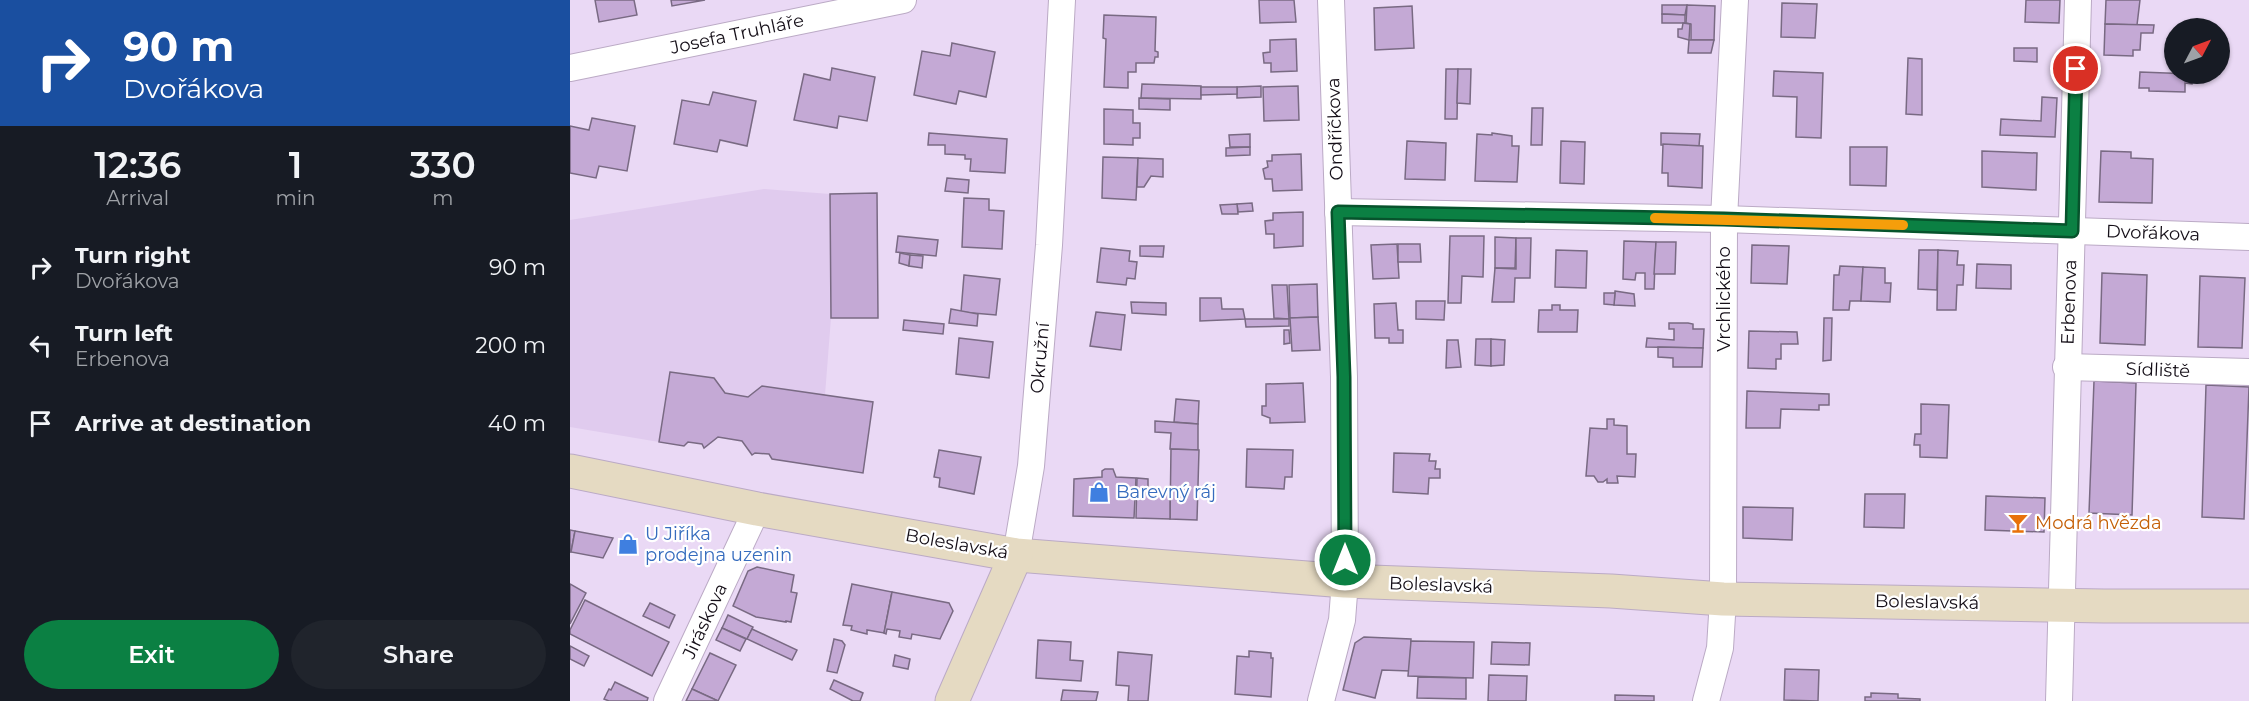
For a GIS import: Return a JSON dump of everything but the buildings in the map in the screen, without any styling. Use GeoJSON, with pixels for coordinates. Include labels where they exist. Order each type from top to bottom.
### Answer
{"type":"FeatureCollection","features":[{"type":"Feature","properties":{"kind":"main road","name":"Boleslavská"},"geometry":{"type":"LineString","coordinates":[[570,471],[1016,555],[1345,581],[1611,591],[1723,598],[2061,605],[2249,606]]}},
{"type":"Feature","properties":{"kind":"main road","name":"Okružní"},"geometry":{"type":"LineString","coordinates":[[952,701],[1016,555]]}},
{"type":"Feature","properties":{"kind":"street","name":"Josefa Truhláře"},"geometry":{"type":"LineString","coordinates":[[570,68],[903,0]]}},
{"type":"Feature","properties":{"kind":"street","name":"Okružní"},"geometry":{"type":"LineString","coordinates":[[1016,555],[1031,466],[1049,245],[1062,0]]}},
{"type":"Feature","properties":{"kind":"street","name":"Ondříčkova"},"geometry":{"type":"LineString","coordinates":[[1321,701],[1342,620],[1345,581],[1344,377],[1331,0]]}},
{"type":"Feature","properties":{"kind":"street","name":"Vrchlického"},"geometry":{"type":"LineString","coordinates":[[1706,701],[1720,648],[1723,598],[1724,219],[1735,0]]}},
{"type":"Feature","properties":{"kind":"street","name":"Erbenova"},"geometry":{"type":"LineString","coordinates":[[2059,701],[2066,367],[2078,0]]}},
{"type":"Feature","properties":{"kind":"street","name":"Dvořákova"},"geometry":{"type":"LineString","coordinates":[[1338,212],[1724,219],[2249,237]]}},
{"type":"Feature","properties":{"kind":"street","name":"Sídliště"},"geometry":{"type":"LineString","coordinates":[[2066,367],[2249,372]]}},
{"type":"Feature","properties":{"kind":"street","name":"Jiráskova"},"geometry":{"type":"LineString","coordinates":[[667,701],[757,508]]}},
{"type":"Feature","properties":{"kind":"shaded area"},"geometry":{"type":"Polygon","coordinates":[[[764,189],[830,194],[831,318],[825,395],[763,386],[748,397],[725,393],[714,378],[670,372],[659,442],[570,427],[570,220],[764,189]]]}},
{"type":"Feature","properties":{"kind":"slow traffic"},"geometry":{"type":"LineString","coordinates":[[1655,218],[1903,225]]}},
{"type":"Feature","properties":{"kind":"place","name":"Barevný ráj"},"geometry":{"type":"Point","coordinates":[1099,492]}},
{"type":"Feature","properties":{"kind":"place","name":"Modrá hvězda"},"geometry":{"type":"Point","coordinates":[2018,523]}},
{"type":"Feature","properties":{"kind":"place","name":"U Jiříka prodejna uzenin"},"geometry":{"type":"Point","coordinates":[628,544]}},
{"type":"Feature","properties":{"kind":"route"},"geometry":{"type":"LineString","coordinates":[[1345,560],[1344,377],[1338,212],[1724,219],[2072,231],[2076,69]]}}]}
